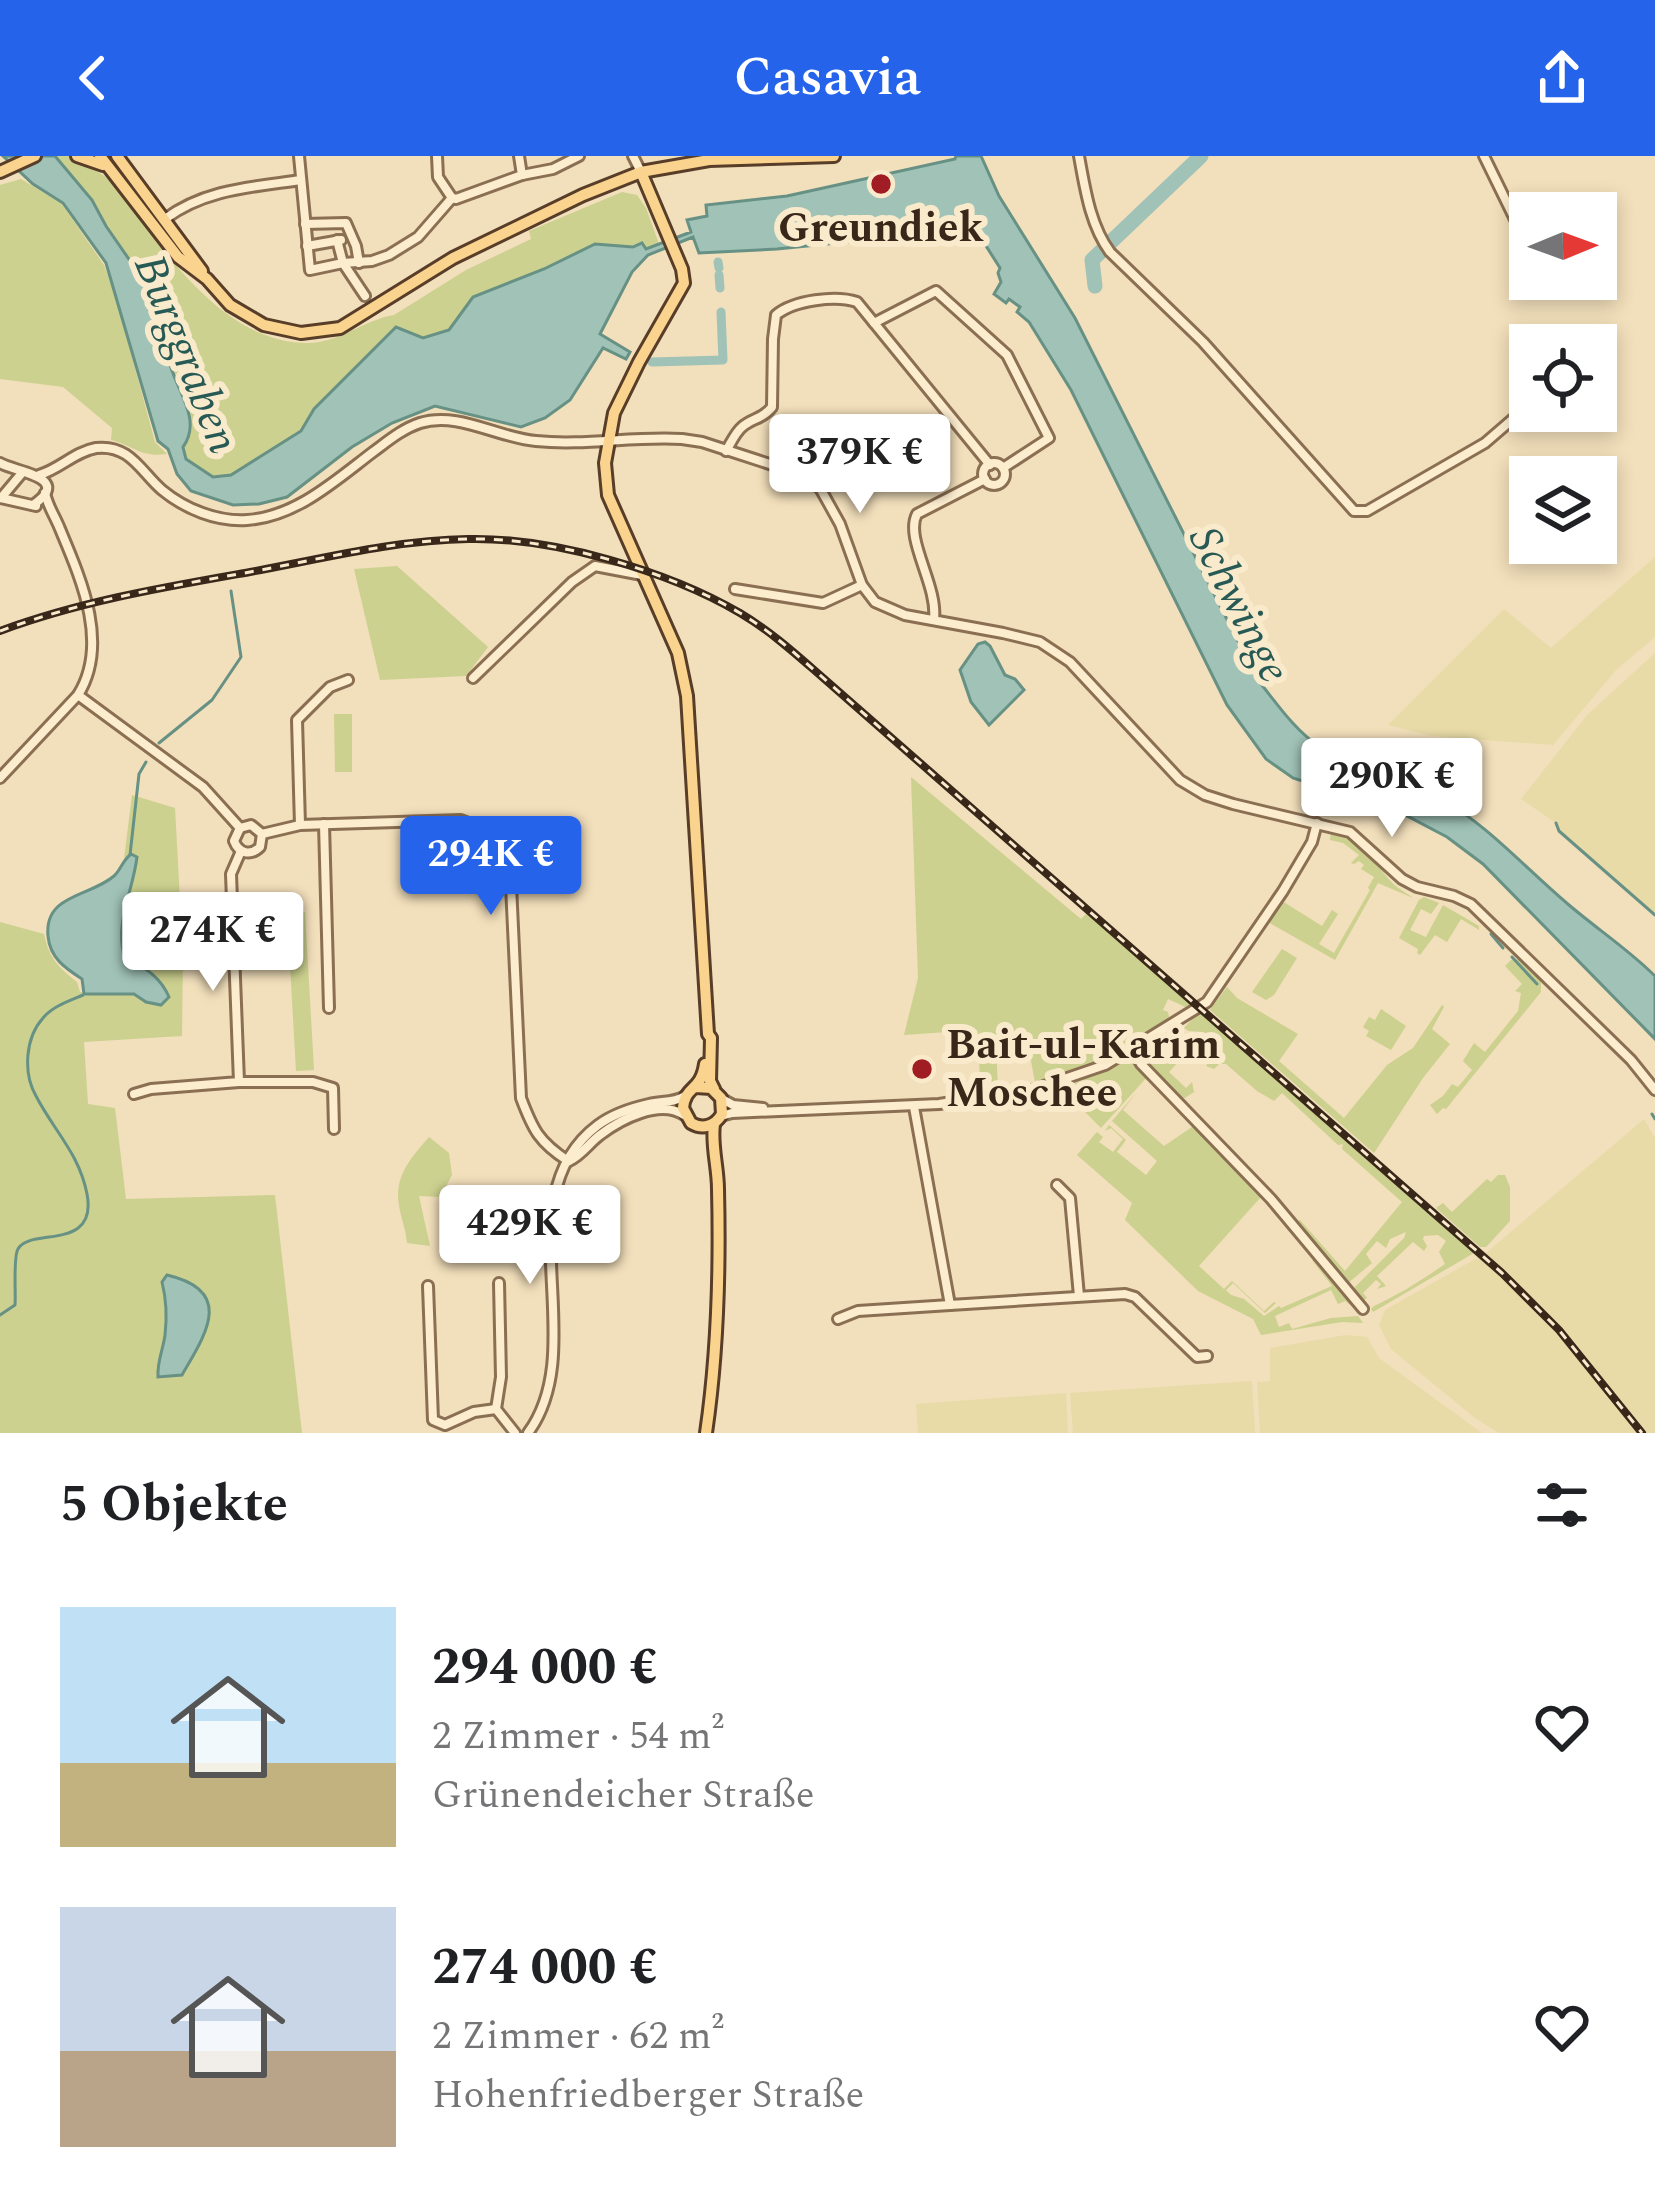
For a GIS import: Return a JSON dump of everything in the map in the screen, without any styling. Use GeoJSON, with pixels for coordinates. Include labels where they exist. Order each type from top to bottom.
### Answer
{"type":"FeatureCollection","features":[{"type":"Feature","properties":{"kind":"main road"},"geometry":{"type":"LineString","coordinates":[[117,156],[178,257],[230,305],[256,322],[290,332],[335,330],[469,250],[583,194],[641,172],[731,158],[834,156]]}},
{"type":"Feature","properties":{"kind":"main road"},"geometry":{"type":"LineString","coordinates":[[0,172],[36,157]]}},
{"type":"Feature","properties":{"kind":"main road"},"geometry":{"type":"LineString","coordinates":[[80,157],[103,161],[159,223]]}},
{"type":"Feature","properties":{"kind":"main road"},"geometry":{"type":"LineString","coordinates":[[641,172],[685,278],[614,413],[605,463],[608,495],[678,653],[687,696],[711,1037],[710,1081],[718,1094],[719,1323],[706,1433]]}},
{"type":"Feature","properties":{"kind":"main road"},"geometry":{"type":"LineString","coordinates":[[708,1034],[703,1078],[685,1096],[682,1106],[689,1122],[700,1126],[717,1120]]}},
{"type":"Feature","properties":{"kind":"main road"},"geometry":{"type":"LineString","coordinates":[[696,1087],[718,1094]]}},
{"type":"Feature","properties":{"kind":"main road"},"geometry":{"type":"LineString","coordinates":[[700,1126],[708,1146],[717,1213]]}},
{"type":"Feature","properties":{"kind":"street"},"geometry":{"type":"LineString","coordinates":[[299,156],[310,270],[389,255],[410,243],[452,198]]}},
{"type":"Feature","properties":{"kind":"street"},"geometry":{"type":"LineString","coordinates":[[437,156],[438,178],[452,198]]}},
{"type":"Feature","properties":{"kind":"street"},"geometry":{"type":"LineString","coordinates":[[519,156],[522,175]]}},
{"type":"Feature","properties":{"kind":"street"},"geometry":{"type":"LineString","coordinates":[[452,198],[553,170],[579,156]]}},
{"type":"Feature","properties":{"kind":"street"},"geometry":{"type":"LineString","coordinates":[[634,156],[641,172]]}},
{"type":"Feature","properties":{"kind":"street"},"geometry":{"type":"LineString","coordinates":[[1079,156],[1087,200],[1110,252],[1203,342],[1354,511],[1367,511],[1485,443],[1509,422]]}},
{"type":"Feature","properties":{"kind":"street"},"geometry":{"type":"LineString","coordinates":[[1484,156],[1509,207]]}},
{"type":"Feature","properties":{"kind":"street"},"geometry":{"type":"LineString","coordinates":[[159,223],[210,194],[301,181]]}},
{"type":"Feature","properties":{"kind":"street"},"geometry":{"type":"LineString","coordinates":[[305,224],[346,223],[359,263]]}},
{"type":"Feature","properties":{"kind":"street"},"geometry":{"type":"LineString","coordinates":[[307,247],[353,238]]}},
{"type":"Feature","properties":{"kind":"street"},"geometry":{"type":"LineString","coordinates":[[337,240],[343,262],[365,296]]}},
{"type":"Feature","properties":{"kind":"street"},"geometry":{"type":"LineString","coordinates":[[874,323],[936,291],[1006,355],[1049,438],[1003,468]]}},
{"type":"Feature","properties":{"kind":"street"},"geometry":{"type":"LineString","coordinates":[[726,451],[738,430],[772,407],[774,320],[781,309],[851,299],[990,465]]}},
{"type":"Feature","properties":{"kind":"street"},"geometry":{"type":"LineString","coordinates":[[4,466],[39,475],[77,454],[96,448],[117,450],[133,458],[160,488],[185,505],[239,520],[269,518],[308,500],[400,432],[423,422],[449,420],[531,441],[682,439],[791,471],[820,488],[840,524],[862,585],[875,602],[890,610],[1040,642],[1070,662],[1180,781],[1233,804],[1353,833],[1407,882],[1459,898],[1483,913],[1635,1064],[1655,1090]]}},
{"type":"Feature","properties":{"kind":"street"},"geometry":{"type":"LineString","coordinates":[[990,465],[1003,468],[1001,483],[992,485],[985,479],[990,465]]}},
{"type":"Feature","properties":{"kind":"street"},"geometry":{"type":"LineString","coordinates":[[4,466],[19,502]]}},
{"type":"Feature","properties":{"kind":"street"},"geometry":{"type":"LineString","coordinates":[[33,505],[41,500],[53,471]]}},
{"type":"Feature","properties":{"kind":"street"},"geometry":{"type":"LineString","coordinates":[[24,472],[0,498],[49,509]]}},
{"type":"Feature","properties":{"kind":"street"},"geometry":{"type":"LineString","coordinates":[[0,778],[87,680],[92,628],[87,604],[39,475]]}},
{"type":"Feature","properties":{"kind":"street"},"geometry":{"type":"LineString","coordinates":[[934,620],[934,593],[912,522],[917,514],[985,479]]}},
{"type":"Feature","properties":{"kind":"street"},"geometry":{"type":"LineString","coordinates":[[473,678],[572,582],[595,566],[644,575]]}},
{"type":"Feature","properties":{"kind":"street"},"geometry":{"type":"LineString","coordinates":[[735,589],[823,603],[862,585]]}},
{"type":"Feature","properties":{"kind":"street"},"geometry":{"type":"LineString","coordinates":[[300,824],[297,720],[330,687],[349,680]]}},
{"type":"Feature","properties":{"kind":"street"},"geometry":{"type":"LineString","coordinates":[[78,695],[203,787],[239,828]]}},
{"type":"Feature","properties":{"kind":"street"},"geometry":{"type":"LineString","coordinates":[[262,834],[300,824],[461,820],[483,827],[504,847],[510,864],[521,1098],[534,1130],[568,1161]]}},
{"type":"Feature","properties":{"kind":"street"},"geometry":{"type":"LineString","coordinates":[[717,1120],[728,1113],[914,1106],[1040,1088],[1091,1071],[1210,998],[1283,891],[1312,842],[1317,823]]}},
{"type":"Feature","properties":{"kind":"street"},"geometry":{"type":"LineString","coordinates":[[250,824],[262,834],[262,843],[250,853],[241,851],[234,841],[239,828],[250,824]]}},
{"type":"Feature","properties":{"kind":"street"},"geometry":{"type":"LineString","coordinates":[[324,824],[329,1008]]}},
{"type":"Feature","properties":{"kind":"street"},"geometry":{"type":"LineString","coordinates":[[239,1082],[231,874],[241,851]]}},
{"type":"Feature","properties":{"kind":"street"},"geometry":{"type":"LineString","coordinates":[[1132,1049],[1290,1221],[1363,1310]]}},
{"type":"Feature","properties":{"kind":"street"},"geometry":{"type":"LineString","coordinates":[[134,1094],[239,1082],[314,1082],[332,1088],[334,1129]]}},
{"type":"Feature","properties":{"kind":"street"},"geometry":{"type":"LineString","coordinates":[[718,1094],[731,1105],[782,1110]]}},
{"type":"Feature","properties":{"kind":"street"},"geometry":{"type":"LineString","coordinates":[[528,1433],[536,1424],[552,1375],[552,1198],[572,1152],[611,1117],[685,1096]]}},
{"type":"Feature","properties":{"kind":"street"},"geometry":{"type":"LineString","coordinates":[[914,1106],[950,1305]]}},
{"type":"Feature","properties":{"kind":"street"},"geometry":{"type":"LineString","coordinates":[[568,1161],[605,1131],[639,1114],[673,1109],[684,1114]]}},
{"type":"Feature","properties":{"kind":"street"},"geometry":{"type":"LineString","coordinates":[[1057,1185],[1070,1198],[1079,1296]]}},
{"type":"Feature","properties":{"kind":"street"},"geometry":{"type":"LineString","coordinates":[[499,1283],[501,1377],[496,1409],[515,1433]]}},
{"type":"Feature","properties":{"kind":"street"},"geometry":{"type":"LineString","coordinates":[[428,1286],[433,1420],[445,1425],[474,1412],[496,1409]]}},
{"type":"Feature","properties":{"kind":"street"},"geometry":{"type":"LineString","coordinates":[[838,1318],[858,1311],[1125,1294],[1135,1297],[1197,1357],[1207,1355]]}},
{"type":"Feature","properties":{"kind":"shaded area"},"geometry":{"type":"Polygon","coordinates":[[[1655,557],[1655,637],[1616,670],[1553,745],[1431,736],[1388,725],[1504,609],[1551,648],[1655,557]]]}},
{"type":"Feature","properties":{"kind":"shaded area"},"geometry":{"type":"Polygon","coordinates":[[[1655,653],[1655,915],[1559,831],[1556,823],[1521,799],[1588,714],[1655,653]]]}},
{"type":"Feature","properties":{"kind":"shaded area"},"geometry":{"type":"Polygon","coordinates":[[[1644,1119],[1655,1138],[1655,1433],[1499,1433],[1391,1349],[1379,1325],[1385,1310],[1486,1253],[1644,1119]]]}},
{"type":"Feature","properties":{"kind":"shaded area"},"geometry":{"type":"Polygon","coordinates":[[[1346,1335],[1367,1337],[1379,1358],[1482,1433],[1260,1433],[1257,1382],[1270,1381],[1270,1348],[1346,1335]]]}},
{"type":"Feature","properties":{"kind":"shaded area"},"geometry":{"type":"Polygon","coordinates":[[[1252,1381],[1255,1433],[1073,1433],[1070,1393],[1252,1381]]]}},
{"type":"Feature","properties":{"kind":"shaded area"},"geometry":{"type":"Polygon","coordinates":[[[1066,1393],[1068,1433],[918,1433],[916,1404],[1066,1393]]]}},
{"type":"Feature","properties":{"kind":"green space"},"geometry":{"type":"Polygon","coordinates":[[[55,156],[77,156],[109,179],[196,287],[235,320],[281,340],[318,342],[394,315],[466,270],[531,239],[529,231],[622,192],[637,195],[659,244],[646,249],[594,244],[473,297],[449,330],[423,338],[396,327],[314,409],[301,431],[231,475],[213,477],[186,459],[177,387],[167,352],[170,319],[92,200],[55,156]]]}},
{"type":"Feature","properties":{"kind":"green space"},"geometry":{"type":"Polygon","coordinates":[[[21,179],[62,204],[104,265],[155,442],[167,454],[144,453],[111,440],[112,428],[63,387],[0,379],[0,185],[21,179]]]}},
{"type":"Feature","properties":{"kind":"green space"},"geometry":{"type":"Polygon","coordinates":[[[397,566],[488,647],[466,676],[380,680],[354,569],[397,566]]]}},
{"type":"Feature","properties":{"kind":"green space"},"geometry":{"type":"Polygon","coordinates":[[[334,714],[352,714],[352,772],[335,772],[334,714]]]}},
{"type":"Feature","properties":{"kind":"green space"},"geometry":{"type":"Polygon","coordinates":[[[911,777],[1081,919],[1087,913],[1196,1008],[1168,999],[1163,1010],[1169,1017],[1165,1024],[1094,1062],[1035,1083],[1028,1044],[996,1044],[998,1089],[981,1092],[977,1030],[904,1035],[918,978],[911,777]]]}},
{"type":"Feature","properties":{"kind":"green space"},"geometry":{"type":"Polygon","coordinates":[[[132,795],[175,808],[182,1036],[84,1042],[88,1104],[115,1108],[126,1199],[275,1195],[302,1433],[0,1433],[0,922],[44,934],[52,956],[77,982],[80,992],[134,995],[146,1002],[150,971],[123,955],[121,943],[136,858],[131,854],[124,859],[132,795]]]}},
{"type":"Feature","properties":{"kind":"green space"},"geometry":{"type":"Polygon","coordinates":[[[1331,831],[1363,845],[1389,879],[1413,898],[1378,883],[1335,960],[1268,922],[1282,901],[1322,926],[1332,910],[1338,914],[1319,944],[1334,953],[1374,877],[1361,869],[1364,865],[1359,861],[1351,863],[1359,855],[1330,840],[1331,831]]]}},
{"type":"Feature","properties":{"kind":"green space"},"geometry":{"type":"Polygon","coordinates":[[[1424,897],[1439,903],[1431,914],[1421,909],[1410,930],[1426,937],[1443,905],[1479,930],[1461,919],[1447,942],[1435,935],[1420,955],[1399,938],[1424,897]]]}},
{"type":"Feature","properties":{"kind":"green space"},"geometry":{"type":"Polygon","coordinates":[[[287,912],[305,912],[314,1070],[296,1071],[287,912]]]}},
{"type":"Feature","properties":{"kind":"green space"},"geometry":{"type":"Polygon","coordinates":[[[1282,949],[1297,958],[1266,1000],[1252,992],[1282,949]]]}},
{"type":"Feature","properties":{"kind":"green space"},"geometry":{"type":"Polygon","coordinates":[[[1520,959],[1541,980],[1541,992],[1446,1109],[1437,1114],[1430,1105],[1452,1084],[1458,1087],[1472,1070],[1463,1061],[1474,1043],[1485,1052],[1518,1011],[1521,993],[1515,991],[1522,984],[1505,966],[1520,959]]]}},
{"type":"Feature","properties":{"kind":"green space"},"geometry":{"type":"Polygon","coordinates":[[[1227,987],[1237,998],[1298,1034],[1279,1061],[1344,1118],[1387,1065],[1413,1048],[1442,1005],[1432,1029],[1450,1044],[1374,1153],[1210,1010],[1227,987]]]}},
{"type":"Feature","properties":{"kind":"green space"},"geometry":{"type":"Polygon","coordinates":[[[1381,1009],[1406,1026],[1391,1050],[1366,1036],[1369,1031],[1363,1027],[1381,1009]]]}},
{"type":"Feature","properties":{"kind":"green space"},"geometry":{"type":"Polygon","coordinates":[[[1200,1011],[1474,1253],[1373,1312],[1374,1306],[1445,1264],[1439,1252],[1446,1241],[1438,1235],[1424,1236],[1424,1251],[1413,1242],[1377,1276],[1386,1286],[1377,1289],[1381,1284],[1376,1280],[1363,1293],[1367,1298],[1363,1301],[1353,1289],[1406,1232],[1390,1239],[1386,1248],[1377,1241],[1366,1254],[1372,1263],[1347,1284],[1298,1221],[1345,1271],[1402,1202],[1282,1093],[1274,1101],[1226,1064],[1214,1069],[1206,1066],[1222,1047],[1204,1032],[1184,1028],[1200,1011]]]}},
{"type":"Feature","properties":{"kind":"green space"},"geometry":{"type":"Polygon","coordinates":[[[1179,1031],[1186,1037],[1179,1044],[1187,1052],[1169,1072],[1186,1088],[1192,1082],[1194,1092],[1183,1099],[1143,1058],[1156,1039],[1179,1031]]]}},
{"type":"Feature","properties":{"kind":"green space"},"geometry":{"type":"Polygon","coordinates":[[[1127,1060],[1148,1076],[1101,1128],[1069,1086],[1127,1060]]]}},
{"type":"Feature","properties":{"kind":"green space"},"geometry":{"type":"Polygon","coordinates":[[[1136,1093],[1123,1110],[1164,1146],[1195,1125],[1261,1197],[1199,1266],[1224,1289],[1232,1281],[1264,1311],[1276,1303],[1265,1313],[1233,1283],[1226,1290],[1264,1316],[1332,1286],[1312,1260],[1316,1259],[1353,1307],[1345,1301],[1338,1304],[1331,1290],[1275,1316],[1279,1327],[1289,1323],[1292,1329],[1358,1316],[1363,1323],[1261,1335],[1253,1319],[1198,1291],[1125,1220],[1132,1203],[1077,1155],[1097,1132],[1103,1137],[1099,1142],[1113,1152],[1123,1139],[1111,1128],[1105,1131],[1109,1125],[1126,1140],[1117,1152],[1146,1175],[1157,1161],[1112,1121],[1136,1093]]]}},
{"type":"Feature","properties":{"kind":"green space"},"geometry":{"type":"Polygon","coordinates":[[[429,1137],[449,1153],[452,1175],[440,1197],[419,1196],[430,1246],[407,1243],[398,1195],[405,1168],[429,1137]]]}},
{"type":"Feature","properties":{"kind":"green space"},"geometry":{"type":"Polygon","coordinates":[[[1505,1175],[1510,1187],[1510,1221],[1486,1247],[1480,1247],[1436,1208],[1443,1203],[1452,1212],[1487,1179],[1491,1182],[1505,1175]]]}},
{"type":"Feature","properties":{"kind":"water"},"geometry":{"type":"Polygon","coordinates":[[[3,156],[55,156],[92,200],[171,320],[169,363],[190,424],[183,447],[186,459],[213,477],[231,475],[301,431],[314,409],[396,327],[423,338],[449,330],[473,297],[595,244],[633,247],[642,243],[646,249],[691,232],[687,220],[707,216],[706,205],[787,196],[956,156],[981,156],[999,196],[1075,318],[1257,679],[1311,740],[1334,755],[1426,791],[1458,809],[1645,966],[1655,976],[1655,1039],[1483,864],[1447,837],[1407,816],[1293,778],[1266,759],[1227,705],[1071,390],[1029,322],[1017,312],[1020,307],[994,294],[1001,282],[1000,268],[981,238],[927,234],[699,253],[693,237],[648,255],[632,272],[600,334],[630,352],[626,359],[603,348],[570,400],[545,418],[521,427],[435,406],[392,423],[352,447],[287,497],[233,505],[191,491],[177,474],[168,449],[158,441],[106,263],[63,203],[3,156]]]}},
{"type":"Feature","properties":{"kind":"water"},"geometry":{"type":"Polygon","coordinates":[[[985,642],[1005,675],[1024,690],[989,725],[971,702],[960,670],[978,644],[985,642]]]}},
{"type":"Feature","properties":{"kind":"water"},"geometry":{"type":"Polygon","coordinates":[[[131,854],[137,857],[123,918],[124,955],[161,983],[169,997],[161,1005],[134,994],[84,994],[82,979],[59,962],[49,944],[53,912],[114,876],[131,854]]]}},
{"type":"Feature","properties":{"kind":"water"},"geometry":{"type":"Polygon","coordinates":[[[167,1275],[202,1292],[209,1316],[182,1375],[158,1377],[166,1322],[162,1282],[167,1275]]]}},
{"type":"Feature","properties":{"kind":"waterway"},"geometry":{"type":"LineString","coordinates":[[1095,286],[1092,260],[1201,156]]}},
{"type":"Feature","properties":{"kind":"waterway"},"geometry":{"type":"LineString","coordinates":[[718,262],[719,268]]}},
{"type":"Feature","properties":{"kind":"waterway"},"geometry":{"type":"LineString","coordinates":[[719,275],[720,288]]}},
{"type":"Feature","properties":{"kind":"waterway"},"geometry":{"type":"LineString","coordinates":[[652,362],[723,360],[721,312]]}},
{"type":"Feature","properties":{"kind":"waterway"},"geometry":{"type":"LineString","coordinates":[[159,743],[212,700],[241,657],[231,591]]}},
{"type":"Feature","properties":{"kind":"waterway"},"geometry":{"type":"LineString","coordinates":[[130,855],[139,774],[146,762]]}},
{"type":"Feature","properties":{"kind":"waterway"},"geometry":{"type":"LineString","coordinates":[[1556,823],[1559,831],[1655,915]]}},
{"type":"Feature","properties":{"kind":"waterway"},"geometry":{"type":"LineString","coordinates":[[1491,934],[1503,948]]}},
{"type":"Feature","properties":{"kind":"waterway"},"geometry":{"type":"LineString","coordinates":[[1512,957],[1537,984]]}},
{"type":"Feature","properties":{"kind":"waterway"},"geometry":{"type":"LineString","coordinates":[[0,1315],[15,1305],[18,1249],[35,1239],[73,1231],[88,1212],[78,1166],[36,1096],[28,1066],[32,1035],[43,1018],[83,995]]}},
{"type":"Feature","properties":{"kind":"waterway"},"geometry":{"type":"LineString","coordinates":[[1652,1114],[1655,1119]]}},
{"type":"Feature","properties":{"kind":"railway"},"geometry":{"type":"LineString","coordinates":[[0,631],[155,589],[441,540],[501,540],[572,550],[645,571],[711,598],[750,619],[796,654],[1502,1273],[1559,1330],[1642,1433]]}},
{"type":"Feature","properties":{"kind":"place","name":"Greundiek"},"geometry":{"type":"Point","coordinates":[881,184]}},
{"type":"Feature","properties":{"kind":"place","name":"Bait-ul-Karim Moschee"},"geometry":{"type":"Point","coordinates":[922,1069]}},
{"type":"Feature","properties":{"kind":"water label","name":"Burggraben"},"geometry":{"type":"Point","coordinates":[186,354]}},
{"type":"Feature","properties":{"kind":"water label","name":"Schwinge"},"geometry":{"type":"Point","coordinates":[1239,605]}}]}
